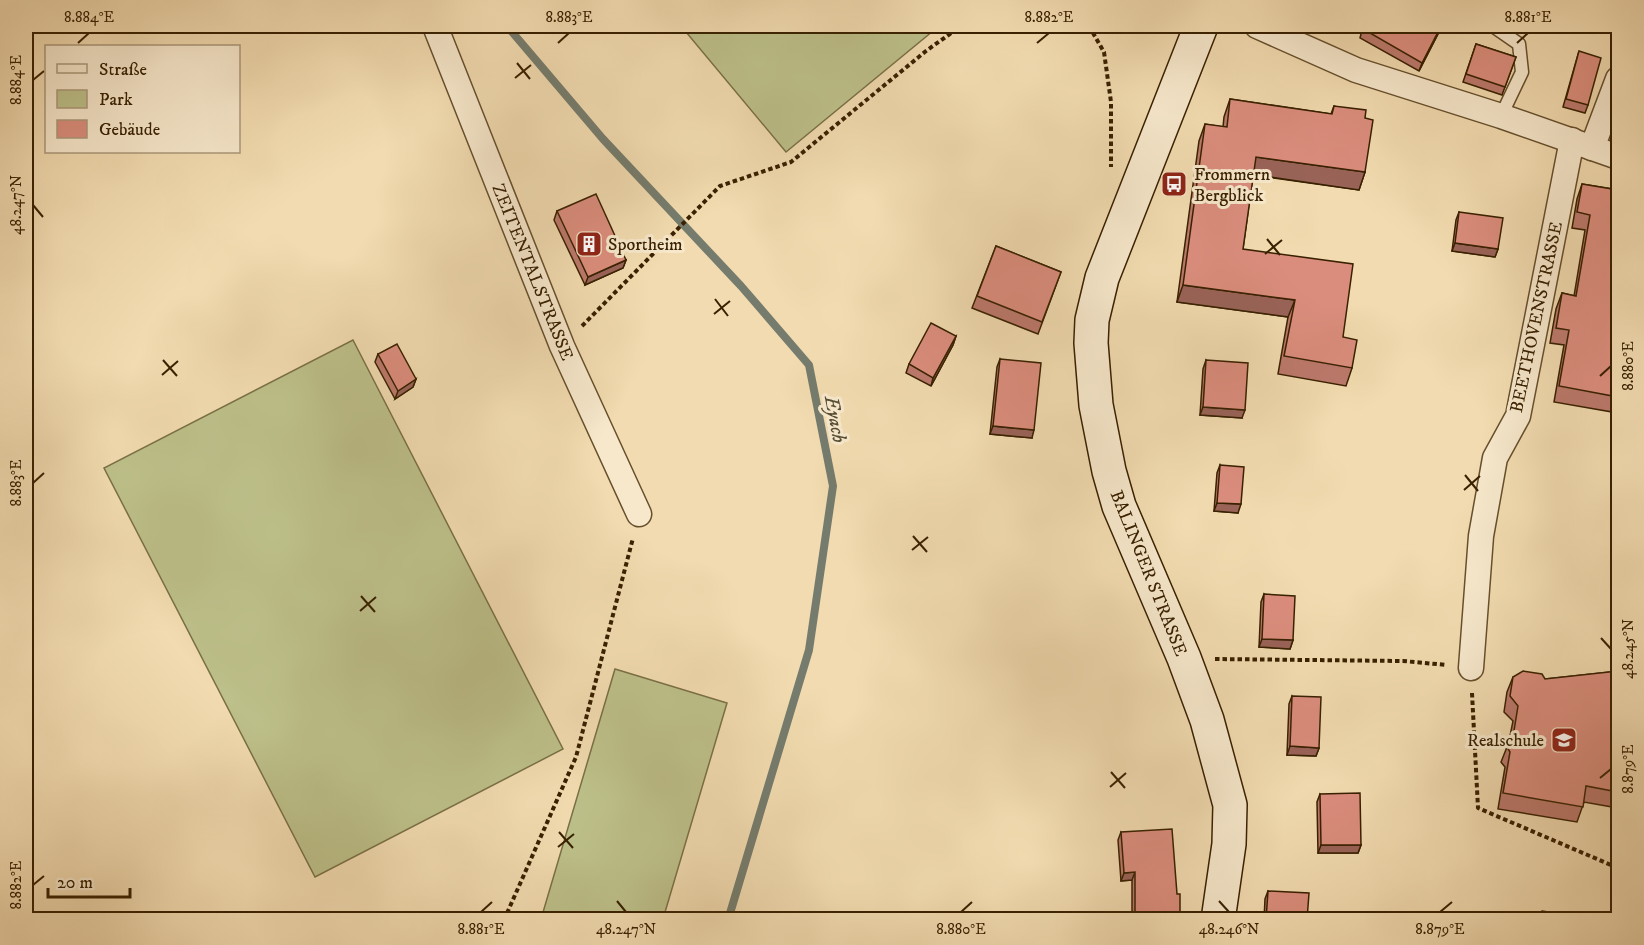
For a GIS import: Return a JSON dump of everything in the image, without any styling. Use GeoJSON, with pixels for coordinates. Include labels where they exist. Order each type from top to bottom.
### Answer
{"type":"FeatureCollection","features":[{"type":"Feature","properties":{"kind":"main road","name":"BALINGER STRASSE"},"geometry":{"type":"LineString","coordinates":[[1201,26],[1102,278],[1092,320],[1091,343],[1096,405],[1109,471],[1119,506],[1184,658],[1207,720],[1230,805],[1229,844],[1218,920]]}},
{"type":"Feature","properties":{"kind":"street","name":"ZEITENTALSTRASSE"},"geometry":{"type":"LineString","coordinates":[[435,26],[562,346],[639,514]]}},
{"type":"Feature","properties":{"kind":"street"},"geometry":{"type":"LineString","coordinates":[[1257,26],[1356,70],[1501,116],[1618,157]]}},
{"type":"Feature","properties":{"kind":"street","name":"BEETHOVENSTRASSE"},"geometry":{"type":"LineString","coordinates":[[1471,668],[1480,536],[1495,458],[1518,416],[1582,144],[1618,80]]}},
{"type":"Feature","properties":{"kind":"lane"},"geometry":{"type":"LineString","coordinates":[[1493,26],[1520,44],[1522,72],[1501,116]]}},
{"type":"Feature","properties":{"kind":"path"},"geometry":{"type":"LineString","coordinates":[[562,346],[720,186],[791,162],[926,51],[961,26]]}},
{"type":"Feature","properties":{"kind":"path"},"geometry":{"type":"LineString","coordinates":[[1089,26],[1104,52],[1111,102],[1112,170]]}},
{"type":"Feature","properties":{"kind":"path"},"geometry":{"type":"LineString","coordinates":[[504,920],[576,757],[639,514]]}},
{"type":"Feature","properties":{"kind":"path"},"geometry":{"type":"LineString","coordinates":[[1184,658],[1403,661],[1471,668],[1478,808],[1618,868]]}},
{"type":"Feature","properties":{"kind":"green space"},"geometry":{"type":"Polygon","coordinates":[[[681,26],[939,26],[786,152],[681,26]]]}},
{"type":"Feature","properties":{"kind":"green space"},"geometry":{"type":"Polygon","coordinates":[[[353,340],[563,749],[315,877],[104,468],[353,340]]]}},
{"type":"Feature","properties":{"kind":"green space"},"geometry":{"type":"Polygon","coordinates":[[[615,669],[727,703],[663,919],[541,919],[615,669]]]}},
{"type":"Feature","properties":{"kind":"building"},"geometry":{"type":"Polygon","coordinates":[[[1365,26],[1441,26],[1422,63],[1363,29],[1365,26]]]}},
{"type":"Feature","properties":{"kind":"building"},"geometry":{"type":"Polygon","coordinates":[[[1476,44],[1516,57],[1505,87],[1466,74],[1476,44]]]}},
{"type":"Feature","properties":{"kind":"building"},"geometry":{"type":"Polygon","coordinates":[[[1579,51],[1601,58],[1588,105],[1566,99],[1579,51]]]}},
{"type":"Feature","properties":{"kind":"building"},"geometry":{"type":"Polygon","coordinates":[[[1230,99],[1332,114],[1334,106],[1366,110],[1365,118],[1373,120],[1365,172],[1256,157],[1243,249],[1353,264],[1343,337],[1357,340],[1352,368],[1284,356],[1295,300],[1183,285],[1205,124],[1227,127],[1230,99]]]}},
{"type":"Feature","properties":{"kind":"building"},"geometry":{"type":"Polygon","coordinates":[[[1582,184],[1618,190],[1618,397],[1559,386],[1569,330],[1556,328],[1562,293],[1576,296],[1590,215],[1577,212],[1582,184]]]}},
{"type":"Feature","properties":{"kind":"building","name":"Sportheim"},"geometry":{"type":"Polygon","coordinates":[[[596,194],[626,260],[588,277],[557,211],[596,194]]]}},
{"type":"Feature","properties":{"kind":"building"},"geometry":{"type":"Polygon","coordinates":[[[1459,212],[1503,218],[1498,249],[1455,243],[1459,212]]]}},
{"type":"Feature","properties":{"kind":"building"},"geometry":{"type":"Polygon","coordinates":[[[996,246],[1061,272],[1042,322],[977,296],[996,246]]]}},
{"type":"Feature","properties":{"kind":"building"},"geometry":{"type":"Polygon","coordinates":[[[931,323],[956,336],[933,378],[909,364],[931,323]]]}},
{"type":"Feature","properties":{"kind":"building"},"geometry":{"type":"Polygon","coordinates":[[[397,344],[416,379],[398,391],[378,354],[397,344]]]}},
{"type":"Feature","properties":{"kind":"building"},"geometry":{"type":"Polygon","coordinates":[[[1000,359],[1041,363],[1034,430],[993,426],[1000,359]]]}},
{"type":"Feature","properties":{"kind":"building"},"geometry":{"type":"Polygon","coordinates":[[[1206,360],[1248,363],[1245,410],[1203,407],[1206,360]]]}},
{"type":"Feature","properties":{"kind":"building"},"geometry":{"type":"Polygon","coordinates":[[[1220,465],[1244,467],[1241,504],[1217,503],[1220,465]]]}},
{"type":"Feature","properties":{"kind":"building"},"geometry":{"type":"Polygon","coordinates":[[[1264,594],[1295,596],[1293,640],[1262,639],[1264,594]]]}},
{"type":"Feature","properties":{"kind":"building","name":"Realschule"},"geometry":{"type":"Polygon","coordinates":[[[1523,671],[1542,674],[1545,679],[1618,671],[1618,792],[1586,786],[1583,807],[1503,793],[1510,752],[1507,747],[1512,743],[1518,706],[1510,696],[1513,677],[1523,671]]]}},
{"type":"Feature","properties":{"kind":"building"},"geometry":{"type":"Polygon","coordinates":[[[1292,696],[1321,697],[1319,748],[1290,746],[1292,696]]]}},
{"type":"Feature","properties":{"kind":"building"},"geometry":{"type":"Polygon","coordinates":[[[1360,793],[1361,845],[1321,845],[1320,794],[1360,793]]]}},
{"type":"Feature","properties":{"kind":"building"},"geometry":{"type":"Polygon","coordinates":[[[1172,829],[1177,894],[1180,894],[1180,920],[1135,920],[1135,872],[1124,873],[1121,832],[1172,829]]]}},
{"type":"Feature","properties":{"kind":"building"},"geometry":{"type":"Polygon","coordinates":[[[1268,891],[1309,893],[1307,920],[1266,920],[1268,891]]]}},
{"type":"Feature","properties":{"kind":"building"},"geometry":{"type":"Polygon","coordinates":[[[1542,911],[1593,919],[1541,920],[1542,911]]]}},
{"type":"Feature","properties":{"kind":"waterway","name":"Eyach"},"geometry":{"type":"LineString","coordinates":[[507,26],[603,139],[741,286],[809,365],[833,486],[809,650],[728,920]]}},
{"type":"Feature","properties":{"kind":"place","name":"Frommern Bergblick"},"geometry":{"type":"Point","coordinates":[1174,184]}},
{"type":"Feature","properties":{"kind":"place","name":"Sportheim"},"geometry":{"type":"Point","coordinates":[589,244]}},
{"type":"Feature","properties":{"kind":"place","name":"Realschule"},"geometry":{"type":"Point","coordinates":[1564,740]}}]}
